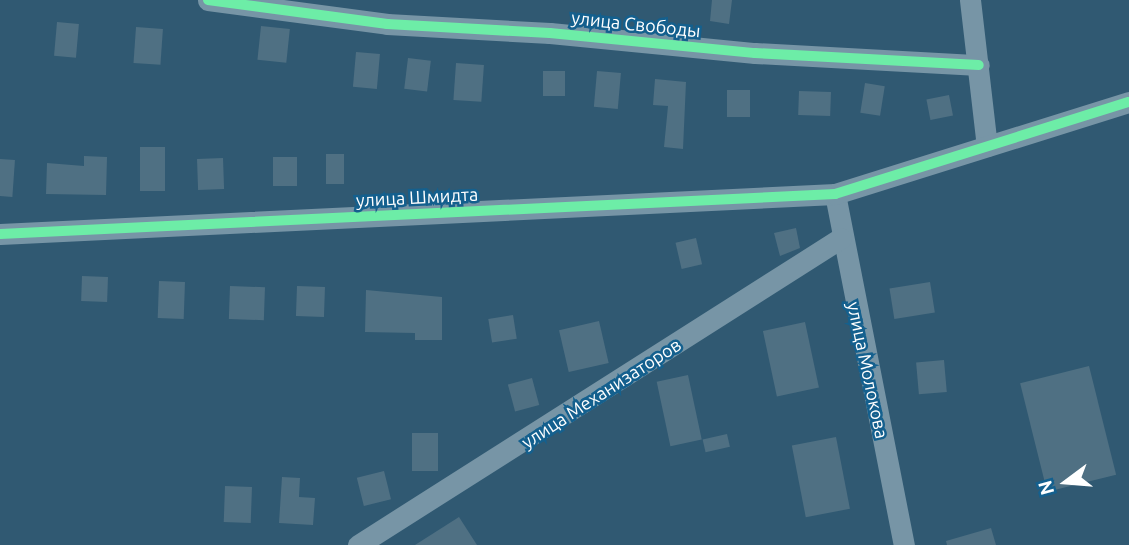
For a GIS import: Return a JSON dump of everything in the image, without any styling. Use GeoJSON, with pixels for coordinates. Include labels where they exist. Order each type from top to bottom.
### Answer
{"type":"FeatureCollection","features":[{"type":"Feature","properties":{"kind":"street","name":"улица Свободы"},"geometry":{"type":"LineString","coordinates":[[208,0],[387,24],[550,33],[755,53],[979,65]]}},
{"type":"Feature","properties":{"kind":"street"},"geometry":{"type":"LineString","coordinates":[[970,0],[987,146]]}},
{"type":"Feature","properties":{"kind":"street"},"geometry":{"type":"LineString","coordinates":[[835,194],[1129,102]]}},
{"type":"Feature","properties":{"kind":"street","name":"улица Шмидта"},"geometry":{"type":"LineString","coordinates":[[0,234],[835,194]]}},
{"type":"Feature","properties":{"kind":"street","name":"улица Молокова"},"geometry":{"type":"LineString","coordinates":[[835,194],[841,238],[904,545]]}},
{"type":"Feature","properties":{"kind":"street","name":"улица Механизаторов"},"geometry":{"type":"LineString","coordinates":[[358,545],[841,238]]}},
{"type":"Feature","properties":{"kind":"building"},"geometry":{"type":"Polygon","coordinates":[[[712,0],[732,0],[729,24],[710,21],[712,0]]]}},
{"type":"Feature","properties":{"kind":"building"},"geometry":{"type":"Polygon","coordinates":[[[57,22],[79,24],[76,58],[54,56],[57,22]]]}},
{"type":"Feature","properties":{"kind":"building"},"geometry":{"type":"Polygon","coordinates":[[[261,26],[290,29],[286,63],[257,60],[261,26]]]}},
{"type":"Feature","properties":{"kind":"building"},"geometry":{"type":"Polygon","coordinates":[[[136,27],[163,29],[160,65],[133,63],[136,27]]]}},
{"type":"Feature","properties":{"kind":"building"},"geometry":{"type":"Polygon","coordinates":[[[356,52],[380,54],[377,89],[353,87],[356,52]]]}},
{"type":"Feature","properties":{"kind":"building"},"geometry":{"type":"Polygon","coordinates":[[[408,58],[431,61],[427,92],[404,89],[408,58]]]}},
{"type":"Feature","properties":{"kind":"building"},"geometry":{"type":"Polygon","coordinates":[[[456,63],[484,65],[481,102],[453,100],[456,63]]]}},
{"type":"Feature","properties":{"kind":"building"},"geometry":{"type":"Polygon","coordinates":[[[543,71],[565,71],[565,96],[543,96],[543,71]]]}},
{"type":"Feature","properties":{"kind":"building"},"geometry":{"type":"Polygon","coordinates":[[[597,71],[621,73],[618,109],[594,107],[597,71]]]}},
{"type":"Feature","properties":{"kind":"building"},"geometry":{"type":"Polygon","coordinates":[[[655,79],[686,82],[683,149],[664,147],[668,106],[653,105],[655,79]]]}},
{"type":"Feature","properties":{"kind":"building"},"geometry":{"type":"Polygon","coordinates":[[[865,83],[885,86],[880,116],[860,113],[865,83]]]}},
{"type":"Feature","properties":{"kind":"building"},"geometry":{"type":"Polygon","coordinates":[[[727,90],[750,90],[750,117],[727,117],[727,90]]]}},
{"type":"Feature","properties":{"kind":"building"},"geometry":{"type":"Polygon","coordinates":[[[799,91],[831,92],[830,116],[798,115],[799,91]]]}},
{"type":"Feature","properties":{"kind":"building"},"geometry":{"type":"Polygon","coordinates":[[[949,95],[953,116],[930,120],[926,99],[949,95]]]}},
{"type":"Feature","properties":{"kind":"building"},"geometry":{"type":"Polygon","coordinates":[[[140,147],[165,147],[165,191],[140,191],[140,147]]]}},
{"type":"Feature","properties":{"kind":"building"},"geometry":{"type":"Polygon","coordinates":[[[326,154],[344,154],[344,184],[326,184],[326,154]]]}},
{"type":"Feature","properties":{"kind":"building"},"geometry":{"type":"Polygon","coordinates":[[[84,156],[107,157],[106,195],[46,194],[47,163],[84,166],[84,156]]]}},
{"type":"Feature","properties":{"kind":"building"},"geometry":{"type":"Polygon","coordinates":[[[273,157],[297,157],[297,186],[273,186],[273,157]]]}},
{"type":"Feature","properties":{"kind":"building"},"geometry":{"type":"Polygon","coordinates":[[[223,158],[224,189],[198,190],[197,159],[223,158]]]}},
{"type":"Feature","properties":{"kind":"building"},"geometry":{"type":"Polygon","coordinates":[[[0,159],[15,160],[12,197],[0,196],[0,159]]]}},
{"type":"Feature","properties":{"kind":"building"},"geometry":{"type":"Polygon","coordinates":[[[796,228],[800,248],[780,256],[774,233],[796,228]]]}},
{"type":"Feature","properties":{"kind":"building"},"geometry":{"type":"Polygon","coordinates":[[[696,238],[702,264],[682,269],[676,243],[696,238]]]}},
{"type":"Feature","properties":{"kind":"building"},"geometry":{"type":"Polygon","coordinates":[[[82,276],[108,277],[107,302],[81,301],[82,276]]]}},
{"type":"Feature","properties":{"kind":"building"},"geometry":{"type":"Polygon","coordinates":[[[159,281],[185,282],[184,319],[158,318],[159,281]]]}},
{"type":"Feature","properties":{"kind":"building"},"geometry":{"type":"Polygon","coordinates":[[[930,282],[935,313],[894,319],[890,288],[930,282]]]}},
{"type":"Feature","properties":{"kind":"building"},"geometry":{"type":"Polygon","coordinates":[[[230,286],[265,287],[264,320],[229,319],[230,286]]]}},
{"type":"Feature","properties":{"kind":"building"},"geometry":{"type":"Polygon","coordinates":[[[297,286],[325,287],[324,317],[296,316],[297,286]]]}},
{"type":"Feature","properties":{"kind":"building"},"geometry":{"type":"Polygon","coordinates":[[[366,290],[442,297],[442,340],[415,340],[415,333],[365,332],[366,290]]]}},
{"type":"Feature","properties":{"kind":"building"},"geometry":{"type":"Polygon","coordinates":[[[513,315],[517,339],[492,343],[488,319],[513,315]]]}},
{"type":"Feature","properties":{"kind":"building"},"geometry":{"type":"Polygon","coordinates":[[[599,321],[609,363],[569,372],[559,330],[599,321]]]}},
{"type":"Feature","properties":{"kind":"building"},"geometry":{"type":"Polygon","coordinates":[[[805,322],[819,388],[777,396],[763,331],[805,322]]]}},
{"type":"Feature","properties":{"kind":"building"},"geometry":{"type":"Polygon","coordinates":[[[944,360],[947,392],[919,394],[916,362],[944,360]]]}},
{"type":"Feature","properties":{"kind":"building"},"geometry":{"type":"Polygon","coordinates":[[[1089,366],[1116,475],[1047,492],[1020,383],[1089,366]]]}},
{"type":"Feature","properties":{"kind":"building"},"geometry":{"type":"Polygon","coordinates":[[[688,375],[702,440],[670,446],[657,382],[688,375]]]}},
{"type":"Feature","properties":{"kind":"building"},"geometry":{"type":"Polygon","coordinates":[[[532,378],[539,405],[515,412],[508,384],[532,378]]]}},
{"type":"Feature","properties":{"kind":"building"},"geometry":{"type":"Polygon","coordinates":[[[412,433],[438,433],[438,471],[412,471],[412,433]]]}},
{"type":"Feature","properties":{"kind":"building"},"geometry":{"type":"Polygon","coordinates":[[[727,434],[730,447],[706,452],[703,440],[727,434]]]}},
{"type":"Feature","properties":{"kind":"building"},"geometry":{"type":"Polygon","coordinates":[[[836,437],[850,509],[806,517],[792,446],[836,437]]]}},
{"type":"Feature","properties":{"kind":"building"},"geometry":{"type":"Polygon","coordinates":[[[384,471],[391,499],[364,506],[357,478],[384,471]]]}},
{"type":"Feature","properties":{"kind":"building"},"geometry":{"type":"Polygon","coordinates":[[[282,477],[300,478],[299,497],[315,498],[313,525],[279,523],[282,477]]]}},
{"type":"Feature","properties":{"kind":"building"},"geometry":{"type":"Polygon","coordinates":[[[225,486],[252,487],[251,523],[224,522],[225,486]]]}},
{"type":"Feature","properties":{"kind":"building"},"geometry":{"type":"Polygon","coordinates":[[[459,517],[477,545],[415,545],[459,517]]]}},
{"type":"Feature","properties":{"kind":"building"},"geometry":{"type":"Polygon","coordinates":[[[991,528],[996,545],[947,545],[946,541],[991,528]]]}},
{"type":"Feature","properties":{"kind":"cycle path"},"geometry":{"type":"LineString","coordinates":[[208,0],[387,24],[550,33],[755,53],[979,65]]}},
{"type":"Feature","properties":{"kind":"cycle path"},"geometry":{"type":"LineString","coordinates":[[0,234],[835,194],[1129,102]]}}]}
